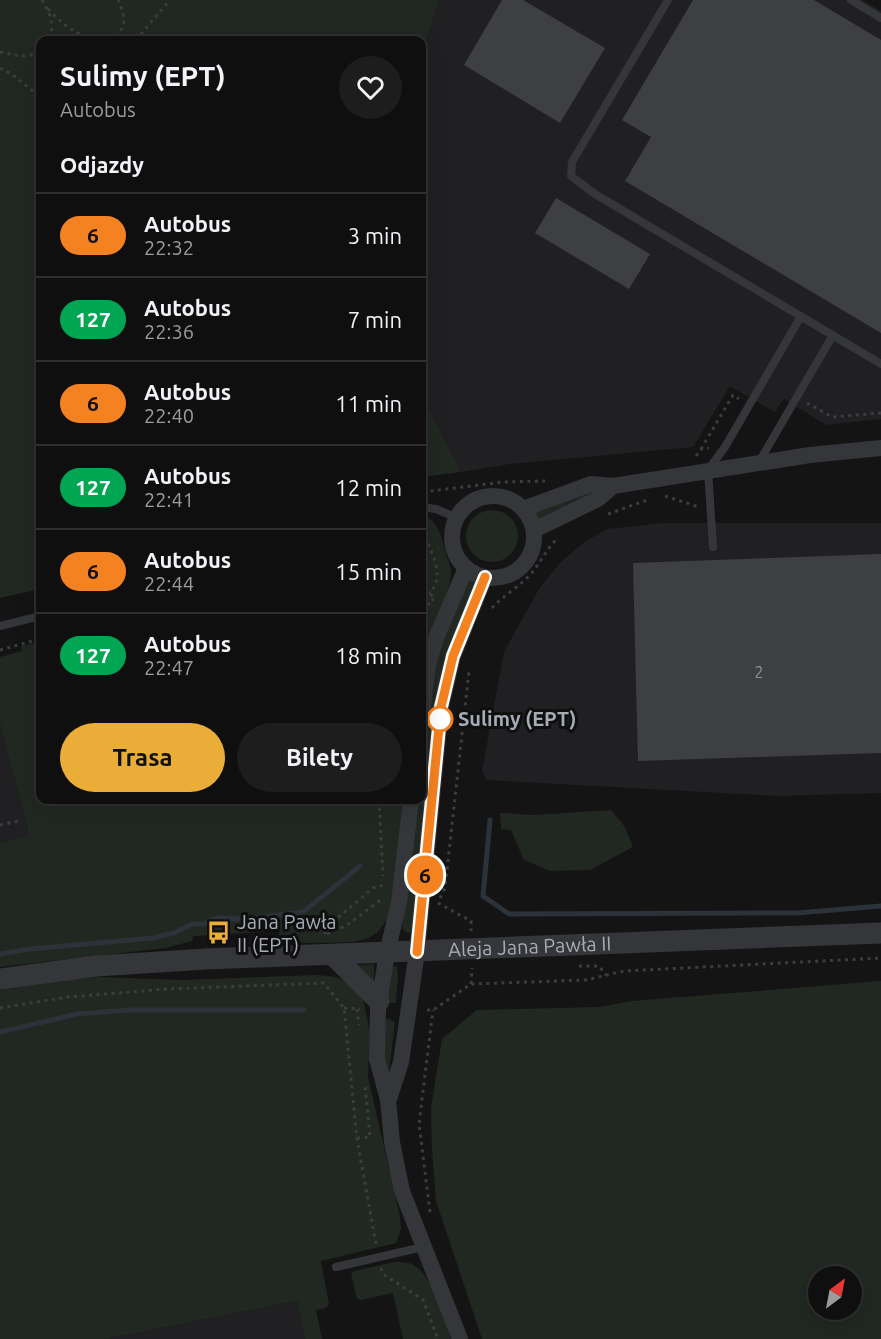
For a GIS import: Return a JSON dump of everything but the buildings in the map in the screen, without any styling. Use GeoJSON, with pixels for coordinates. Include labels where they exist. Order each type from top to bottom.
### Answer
{"type":"FeatureCollection","features":[{"type":"Feature","properties":{"kind":"street"},"geometry":{"type":"LineString","coordinates":[[523,509],[591,484],[613,486],[810,455],[881,448]]}},
{"type":"Feature","properties":{"kind":"street"},"geometry":{"type":"LineString","coordinates":[[534,530],[598,500],[613,486]]}},
{"type":"Feature","properties":{"kind":"street"},"geometry":{"type":"LineString","coordinates":[[495,496],[510,500],[523,509],[534,530],[534,543],[530,556],[522,566],[511,574],[498,578],[485,577],[466,568],[457,557],[453,544],[453,531],[457,518],[466,506],[480,498],[495,496]]}},
{"type":"Feature","properties":{"kind":"street"},"geometry":{"type":"LineString","coordinates":[[426,681],[436,638],[466,568]]}},
{"type":"Feature","properties":{"kind":"street"},"geometry":{"type":"LineString","coordinates":[[388,1100],[401,1062],[417,952],[441,707],[453,656],[485,577]]}},
{"type":"Feature","properties":{"kind":"street"},"geometry":{"type":"LineString","coordinates":[[411,804],[399,902],[379,1001],[377,1059],[388,1100],[392,1142],[402,1191],[460,1339]]}},
{"type":"Feature","properties":{"kind":"street","name":"Aleja Jana Pawła II"},"geometry":{"type":"LineString","coordinates":[[0,979],[106,965],[881,933]]}},
{"type":"Feature","properties":{"kind":"street"},"geometry":{"type":"LineString","coordinates":[[333,955],[379,1001]]}},
{"type":"Feature","properties":{"kind":"lane"},"geometry":{"type":"LineString","coordinates":[[668,0],[572,162],[571,176],[595,194],[881,364]]}},
{"type":"Feature","properties":{"kind":"lane"},"geometry":{"type":"LineString","coordinates":[[851,0],[881,18]]}},
{"type":"Feature","properties":{"kind":"lane"},"geometry":{"type":"LineString","coordinates":[[713,547],[708,470],[725,447],[801,316]]}},
{"type":"Feature","properties":{"kind":"lane"},"geometry":{"type":"LineString","coordinates":[[757,465],[833,335]]}},
{"type":"Feature","properties":{"kind":"lane"},"geometry":{"type":"LineString","coordinates":[[426,508],[436,509],[457,518]]}},
{"type":"Feature","properties":{"kind":"lane"},"geometry":{"type":"LineString","coordinates":[[0,626],[36,617]]}},
{"type":"Feature","properties":{"kind":"lane"},"geometry":{"type":"LineString","coordinates":[[336,1268],[423,1247]]}},
{"type":"Feature","properties":{"kind":"path"},"geometry":{"type":"LineString","coordinates":[[42,0],[48,9],[66,25],[84,36]]}},
{"type":"Feature","properties":{"kind":"path"},"geometry":{"type":"LineString","coordinates":[[117,36],[124,28],[125,20],[118,0]]}},
{"type":"Feature","properties":{"kind":"path"},"geometry":{"type":"LineString","coordinates":[[139,36],[170,0]]}},
{"type":"Feature","properties":{"kind":"path"},"geometry":{"type":"LineString","coordinates":[[48,9],[52,32],[50,36]]}},
{"type":"Feature","properties":{"kind":"path"},"geometry":{"type":"LineString","coordinates":[[0,52],[18,56],[36,54]]}},
{"type":"Feature","properties":{"kind":"path"},"geometry":{"type":"LineString","coordinates":[[0,68],[13,75],[36,95]]}},
{"type":"Feature","properties":{"kind":"path"},"geometry":{"type":"LineString","coordinates":[[426,492],[503,482],[548,482]]}},
{"type":"Feature","properties":{"kind":"path"},"geometry":{"type":"LineString","coordinates":[[599,518],[637,502],[666,496],[696,507],[710,507]]}},
{"type":"Feature","properties":{"kind":"path"},"geometry":{"type":"LineString","coordinates":[[488,612],[528,577],[539,564],[548,547],[564,533]]}},
{"type":"Feature","properties":{"kind":"path"},"geometry":{"type":"LineString","coordinates":[[426,541],[437,576],[431,599]]}},
{"type":"Feature","properties":{"kind":"path"},"geometry":{"type":"LineString","coordinates":[[426,591],[431,593]]}},
{"type":"Feature","properties":{"kind":"path"},"geometry":{"type":"LineString","coordinates":[[0,650],[36,640]]}},
{"type":"Feature","properties":{"kind":"path"},"geometry":{"type":"LineString","coordinates":[[438,903],[446,888],[469,665]]}},
{"type":"Feature","properties":{"kind":"path"},"geometry":{"type":"LineString","coordinates":[[379,804],[384,885],[382,899],[347,925],[324,935],[327,927],[373,888],[384,885]]}},
{"type":"Feature","properties":{"kind":"path"},"geometry":{"type":"LineString","coordinates":[[0,825],[19,821]]}},
{"type":"Feature","properties":{"kind":"path"},"geometry":{"type":"LineString","coordinates":[[430,1212],[419,1124],[433,1010],[471,984],[586,980],[624,971],[881,958]]}},
{"type":"Feature","properties":{"kind":"path"},"geometry":{"type":"LineString","coordinates":[[0,1008],[68,997],[324,983],[344,1008],[357,1138],[383,1274],[423,1300],[438,1339]]}},
{"type":"Feature","properties":{"kind":"shaded area"},"geometry":{"type":"Polygon","coordinates":[[[0,0],[439,0],[426,42],[426,36],[36,36],[36,590],[0,598],[0,0]]]}},
{"type":"Feature","properties":{"kind":"shaded area"},"geometry":{"type":"Polygon","coordinates":[[[439,0],[863,0],[881,11],[881,419],[826,425],[784,399],[775,412],[730,386],[693,447],[510,464],[461,472],[426,403],[426,42],[439,0]]]}},
{"type":"Feature","properties":{"kind":"shaded area"},"geometry":{"type":"Polygon","coordinates":[[[426,403],[461,472],[426,476],[426,403]]]}},
{"type":"Feature","properties":{"kind":"shaded area"},"geometry":{"type":"Polygon","coordinates":[[[601,489],[541,520],[535,516],[536,510],[601,489]]]}},
{"type":"Feature","properties":{"kind":"shaded area"},"geometry":{"type":"Polygon","coordinates":[[[487,510],[497,510],[511,517],[518,536],[511,555],[497,562],[487,562],[477,558],[470,551],[466,541],[466,531],[470,521],[477,514],[487,510]]]}},
{"type":"Feature","properties":{"kind":"shaded area"},"geometry":{"type":"Polygon","coordinates":[[[426,517],[439,532],[451,570],[451,578],[426,648],[426,517]]]}},
{"type":"Feature","properties":{"kind":"shaded area"},"geometry":{"type":"Polygon","coordinates":[[[664,523],[881,523],[881,793],[778,796],[486,780],[482,771],[504,652],[539,589],[560,563],[583,543],[607,529],[664,523]]]}},
{"type":"Feature","properties":{"kind":"shaded area"},"geometry":{"type":"Polygon","coordinates":[[[470,579],[475,582],[453,638],[412,931],[409,933],[405,932],[402,927],[417,804],[426,804],[426,729],[436,656],[470,579]]]}},
{"type":"Feature","properties":{"kind":"shaded area"},"geometry":{"type":"Polygon","coordinates":[[[36,643],[36,804],[404,804],[392,911],[379,931],[367,939],[352,942],[309,943],[280,941],[279,931],[226,934],[226,931],[215,931],[214,935],[193,936],[192,941],[165,948],[0,967],[0,843],[29,835],[0,724],[0,657],[22,651],[21,646],[36,643]]]}},
{"type":"Feature","properties":{"kind":"shaded area"},"geometry":{"type":"Polygon","coordinates":[[[0,724],[29,835],[0,843],[0,724]]]}},
{"type":"Feature","properties":{"kind":"shaded area"},"geometry":{"type":"Polygon","coordinates":[[[611,810],[625,827],[633,847],[590,870],[550,871],[524,860],[511,830],[501,829],[500,813],[534,815],[611,810]]]}},
{"type":"Feature","properties":{"kind":"shaded area"},"geometry":{"type":"Polygon","coordinates":[[[374,964],[374,993],[345,966],[374,964]]]}},
{"type":"Feature","properties":{"kind":"shaded area"},"geometry":{"type":"Polygon","coordinates":[[[391,967],[397,967],[398,976],[396,1003],[385,1003],[391,967]]]}},
{"type":"Feature","properties":{"kind":"shaded area"},"geometry":{"type":"Polygon","coordinates":[[[318,975],[336,977],[348,983],[363,999],[370,1032],[368,1077],[401,1229],[396,1243],[321,1261],[329,1304],[326,1308],[316,1310],[322,1339],[305,1339],[297,1301],[105,1339],[0,1339],[0,990],[99,977],[183,980],[318,975]]]}},
{"type":"Feature","properties":{"kind":"shaded area"},"geometry":{"type":"Polygon","coordinates":[[[881,981],[881,1339],[482,1339],[436,1201],[431,1108],[442,1039],[477,1010],[599,1007],[632,1001],[881,981]]]}},
{"type":"Feature","properties":{"kind":"shaded area"},"geometry":{"type":"Polygon","coordinates":[[[388,1018],[395,1022],[388,1080],[384,1050],[385,1020],[388,1018]]]}},
{"type":"Feature","properties":{"kind":"shaded area"},"geometry":{"type":"Polygon","coordinates":[[[395,1262],[409,1263],[417,1267],[424,1275],[436,1296],[451,1339],[403,1339],[393,1293],[357,1299],[351,1274],[354,1271],[395,1262]]]}},
{"type":"Feature","properties":{"kind":"shaded area"},"geometry":{"type":"Polygon","coordinates":[[[297,1301],[305,1339],[105,1339],[297,1301]]]}},
{"type":"Feature","properties":{"kind":"waterway"},"geometry":{"type":"LineString","coordinates":[[490,820],[483,896],[509,914],[797,913],[881,906]]}},
{"type":"Feature","properties":{"kind":"waterway"},"geometry":{"type":"LineString","coordinates":[[0,954],[30,949],[153,938],[217,918],[244,919],[303,912],[360,866]]}},
{"type":"Feature","properties":{"kind":"waterway"},"geometry":{"type":"LineString","coordinates":[[0,1032],[77,1014],[129,1010],[304,1010]]}},
{"type":"Feature","properties":{"kind":"bus line","name":"6"},"geometry":{"type":"LineString","coordinates":[[417,952],[441,707],[453,656],[485,577]]}},
{"type":"Feature","properties":{"kind":"place","name":"Sulimy (EPT)"},"geometry":{"type":"Point","coordinates":[440,719]}},
{"type":"Feature","properties":{"kind":"place","name":"Jana Pawła II (EPT)"},"geometry":{"type":"Point","coordinates":[219,933]}}]}
